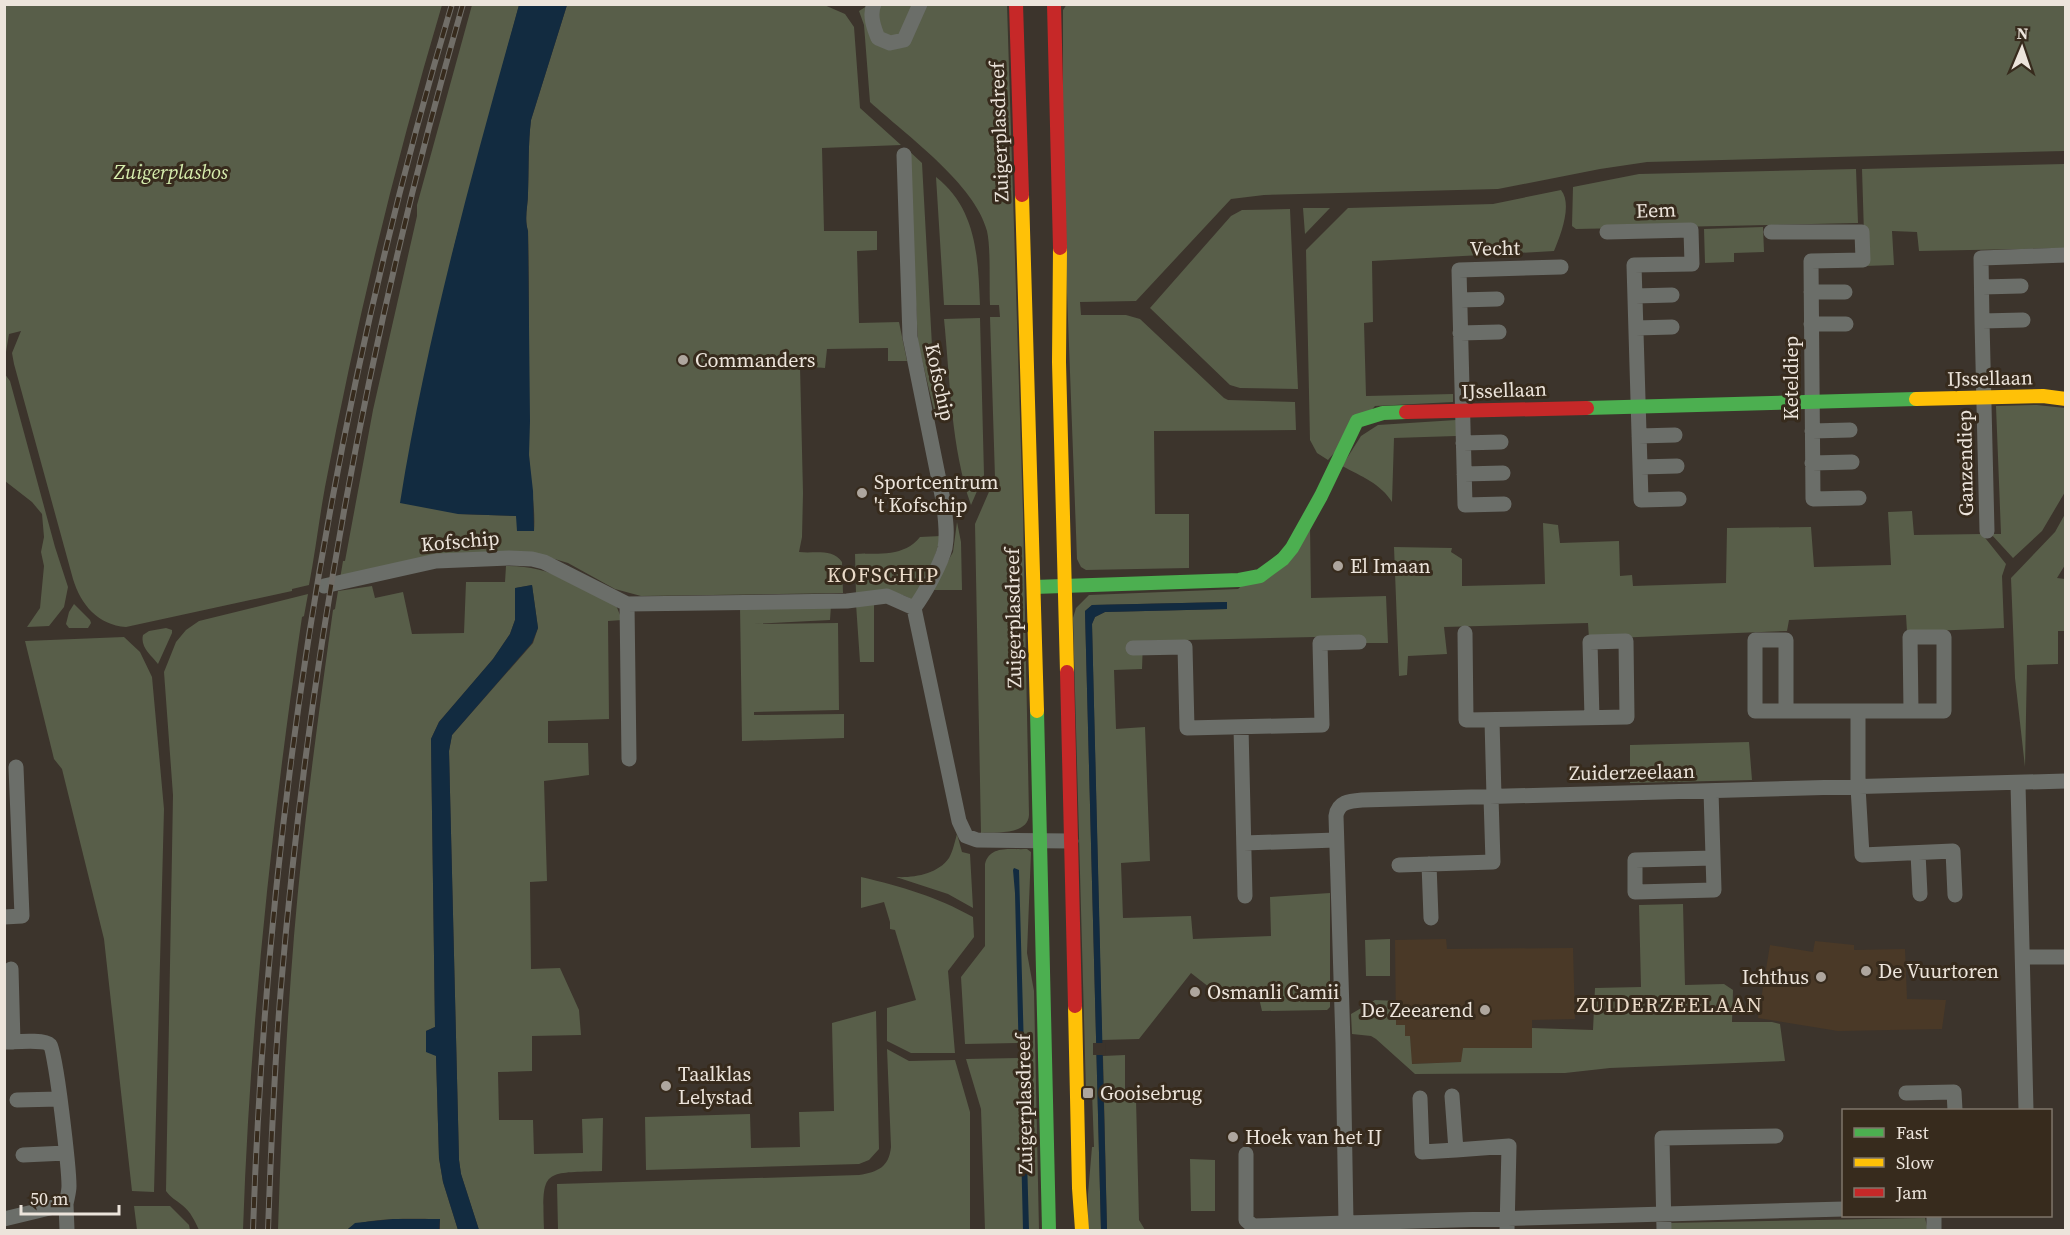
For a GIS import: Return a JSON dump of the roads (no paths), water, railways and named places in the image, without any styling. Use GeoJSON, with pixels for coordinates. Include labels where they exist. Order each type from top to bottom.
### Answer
{"type":"FeatureCollection","features":[{"type":"Feature","properties":{"kind":"main road","name":"Zuigerplasdreef"},"geometry":{"type":"LineString","coordinates":[[1016,4],[1034,587],[1048,1230]]}},
{"type":"Feature","properties":{"kind":"main road"},"geometry":{"type":"LineString","coordinates":[[1054,4],[1060,243],[1059,362],[1064,586],[1079,1188],[1082,1230]]}},
{"type":"Feature","properties":{"kind":"main road","name":"IJssellaan"},"geometry":{"type":"LineString","coordinates":[[1034,587],[1239,580],[1260,576],[1283,559],[1292,548],[1321,496],[1357,421],[1383,413],[1984,397],[2043,396],[2066,399]]}},
{"type":"Feature","properties":{"kind":"street"},"geometry":{"type":"LineString","coordinates":[[874,4],[873,25],[878,38],[890,43],[904,40],[920,4]]}},
{"type":"Feature","properties":{"kind":"street","name":"Kofschip"},"geometry":{"type":"LineString","coordinates":[[324,586],[436,561],[532,559],[544,562],[627,604],[847,601],[887,596],[914,608],[922,597],[945,548],[946,524],[910,337],[904,155]]}},
{"type":"Feature","properties":{"kind":"street","name":"Eem"},"geometry":{"type":"LineString","coordinates":[[1607,232],[1691,230],[1692,264],[1634,265],[1641,500],[1679,499]]}},
{"type":"Feature","properties":{"kind":"street","name":"Keteldiep"},"geometry":{"type":"LineString","coordinates":[[1771,232],[1862,232],[1863,260],[1811,261],[1813,499],[1859,498]]}},
{"type":"Feature","properties":{"kind":"street","name":"Ganzendiep"},"geometry":{"type":"LineString","coordinates":[[1987,531],[1981,258],[2066,255]]}},
{"type":"Feature","properties":{"kind":"street","name":"Vecht"},"geometry":{"type":"LineString","coordinates":[[1504,504],[1465,505],[1459,270],[1561,267]]}},
{"type":"Feature","properties":{"kind":"street"},"geometry":{"type":"LineString","coordinates":[[1982,287],[2021,286]]}},
{"type":"Feature","properties":{"kind":"street"},"geometry":{"type":"LineString","coordinates":[[1811,292],[1845,292]]}},
{"type":"Feature","properties":{"kind":"street"},"geometry":{"type":"LineString","coordinates":[[1635,296],[1672,295]]}},
{"type":"Feature","properties":{"kind":"street"},"geometry":{"type":"LineString","coordinates":[[1460,300],[1497,299]]}},
{"type":"Feature","properties":{"kind":"street"},"geometry":{"type":"LineString","coordinates":[[1982,321],[2023,321]]}},
{"type":"Feature","properties":{"kind":"street","name":"Keteldiep"},"geometry":{"type":"LineString","coordinates":[[1811,324],[1846,324]]}},
{"type":"Feature","properties":{"kind":"street"},"geometry":{"type":"LineString","coordinates":[[1636,328],[1672,327]]}},
{"type":"Feature","properties":{"kind":"street"},"geometry":{"type":"LineString","coordinates":[[1460,333],[1499,332]]}},
{"type":"Feature","properties":{"kind":"street","name":"Keteldiep"},"geometry":{"type":"LineString","coordinates":[[1812,430],[1850,430]]}},
{"type":"Feature","properties":{"kind":"street"},"geometry":{"type":"LineString","coordinates":[[1639,436],[1675,435]]}},
{"type":"Feature","properties":{"kind":"street"},"geometry":{"type":"LineString","coordinates":[[1463,443],[1501,442]]}},
{"type":"Feature","properties":{"kind":"street"},"geometry":{"type":"LineString","coordinates":[[1812,463],[1852,462]]}},
{"type":"Feature","properties":{"kind":"street"},"geometry":{"type":"LineString","coordinates":[[1640,467],[1677,466]]}},
{"type":"Feature","properties":{"kind":"street"},"geometry":{"type":"LineString","coordinates":[[1464,474],[1503,473]]}},
{"type":"Feature","properties":{"kind":"street"},"geometry":{"type":"LineString","coordinates":[[627,604],[629,759]]}},
{"type":"Feature","properties":{"kind":"street"},"geometry":{"type":"LineString","coordinates":[[914,608],[959,821],[966,836],[977,840],[1071,841]]}},
{"type":"Feature","properties":{"kind":"street"},"geometry":{"type":"LineString","coordinates":[[1465,633],[1466,720],[1492,720],[1592,718],[1627,717],[1626,641],[1590,642],[1592,718]]}},
{"type":"Feature","properties":{"kind":"street"},"geometry":{"type":"LineString","coordinates":[[1786,711],[1786,640],[1755,640],[1755,711],[1786,711],[1858,711],[1911,711],[1944,711],[1944,637],[1911,637],[1911,711]]}},
{"type":"Feature","properties":{"kind":"street"},"geometry":{"type":"LineString","coordinates":[[1133,648],[1185,647],[1187,728],[1323,725],[1320,643],[1359,642]]}},
{"type":"Feature","properties":{"kind":"street"},"geometry":{"type":"LineString","coordinates":[[1858,711],[1858,787],[1862,855],[1953,851],[1955,895]]}},
{"type":"Feature","properties":{"kind":"street"},"geometry":{"type":"LineString","coordinates":[[1399,865],[1493,862],[1492,720]]}},
{"type":"Feature","properties":{"kind":"street"},"geometry":{"type":"LineString","coordinates":[[1241,727],[1245,896]]}},
{"type":"Feature","properties":{"kind":"street"},"geometry":{"type":"LineString","coordinates":[[4,917],[22,916],[15,767]]}},
{"type":"Feature","properties":{"kind":"street","name":"Zuiderzeelaan"},"geometry":{"type":"LineString","coordinates":[[1346,1227],[1336,840],[1337,809],[1344,803],[2066,781]]}},
{"type":"Feature","properties":{"kind":"street"},"geometry":{"type":"LineString","coordinates":[[2018,784],[2026,1109]]}},
{"type":"Feature","properties":{"kind":"street"},"geometry":{"type":"LineString","coordinates":[[1711,792],[1714,890],[1635,892],[1635,860],[1713,858]]}},
{"type":"Feature","properties":{"kind":"street"},"geometry":{"type":"LineString","coordinates":[[1244,843],[1336,840]]}},
{"type":"Feature","properties":{"kind":"street"},"geometry":{"type":"LineString","coordinates":[[1918,853],[1920,894]]}},
{"type":"Feature","properties":{"kind":"street"},"geometry":{"type":"LineString","coordinates":[[1430,864],[1431,918]]}},
{"type":"Feature","properties":{"kind":"street"},"geometry":{"type":"LineString","coordinates":[[2023,957],[2066,957]]}},
{"type":"Feature","properties":{"kind":"street"},"geometry":{"type":"LineString","coordinates":[[11,969],[9,1042],[45,1042],[51,1046],[56,1063],[69,1189],[66,1204],[67,1230]]}},
{"type":"Feature","properties":{"kind":"street"},"geometry":{"type":"LineString","coordinates":[[1906,1093],[1954,1092],[1954,1109]]}},
{"type":"Feature","properties":{"kind":"street"},"geometry":{"type":"LineString","coordinates":[[1452,1096],[1456,1150]]}},
{"type":"Feature","properties":{"kind":"street"},"geometry":{"type":"LineString","coordinates":[[1420,1098],[1422,1152],[1509,1146],[1507,1225]]}},
{"type":"Feature","properties":{"kind":"street"},"geometry":{"type":"LineString","coordinates":[[17,1100],[59,1099]]}},
{"type":"Feature","properties":{"kind":"street"},"geometry":{"type":"LineString","coordinates":[[1664,1230],[1662,1138],[1776,1136]]}},
{"type":"Feature","properties":{"kind":"street"},"geometry":{"type":"LineString","coordinates":[[24,1155],[66,1153]]}},
{"type":"Feature","properties":{"kind":"street"},"geometry":{"type":"LineString","coordinates":[[1246,1154],[1246,1220],[1253,1226],[1507,1225],[1664,1214],[1842,1209]]}},
{"type":"Feature","properties":{"kind":"street"},"geometry":{"type":"LineString","coordinates":[[4,1220],[66,1204]]}},
{"type":"Feature","properties":{"kind":"water"},"geometry":{"type":"Polygon","coordinates":[[[519,5],[567,5],[531,120],[529,138],[526,217],[528,231],[529,455],[534,531],[517,531],[516,516],[458,514],[400,503],[437,314],[468,190],[519,5]]]}},
{"type":"Feature","properties":{"kind":"water"},"geometry":{"type":"Polygon","coordinates":[[[532,585],[538,628],[532,643],[452,735],[449,751],[459,1160],[461,1174],[479,1230],[458,1230],[443,1182],[439,1158],[436,1056],[426,1052],[426,1031],[435,1027],[431,739],[439,722],[493,659],[510,634],[515,620],[515,588],[532,585]]]}},
{"type":"Feature","properties":{"kind":"water"},"geometry":{"type":"Polygon","coordinates":[[[1227,602],[1227,609],[1105,612],[1095,617],[1092,624],[1107,1230],[1101,1230],[1085,611],[1092,605],[1227,602]]]}},
{"type":"Feature","properties":{"kind":"water"},"geometry":{"type":"Polygon","coordinates":[[[1014,868],[1019,870],[1029,1230],[1023,1230],[1014,868]]]}},
{"type":"Feature","properties":{"kind":"water"},"geometry":{"type":"Polygon","coordinates":[[[393,1219],[440,1219],[439,1230],[347,1230],[355,1223],[393,1219]]]}},
{"type":"Feature","properties":{"kind":"railway"},"geometry":{"type":"LineString","coordinates":[[253,1230],[261,1075],[273,920],[291,765],[313,611],[340,458],[373,305],[410,154],[452,4]]}},
{"type":"Feature","properties":{"kind":"railway"},"geometry":{"type":"LineString","coordinates":[[268,1230],[281,987],[293,862],[326,615],[372,369],[399,247],[463,4]]}},
{"type":"Feature","properties":{"kind":"place","name":"Commanders"},"geometry":{"type":"Point","coordinates":[683,360]}},
{"type":"Feature","properties":{"kind":"place","name":"Sportcentrum 't Kofschip"},"geometry":{"type":"Point","coordinates":[862,493]}},
{"type":"Feature","properties":{"kind":"place","name":"El Imaan"},"geometry":{"type":"Point","coordinates":[1338,566]}},
{"type":"Feature","properties":{"kind":"place","name":"De Vuurtoren"},"geometry":{"type":"Point","coordinates":[1866,971]}},
{"type":"Feature","properties":{"kind":"place","name":"Ichthus"},"geometry":{"type":"Point","coordinates":[1821,977]}},
{"type":"Feature","properties":{"kind":"place","name":"Osmanli Camii"},"geometry":{"type":"Point","coordinates":[1195,992]}},
{"type":"Feature","properties":{"kind":"place","name":"De Zeearend"},"geometry":{"type":"Point","coordinates":[1485,1010]}},
{"type":"Feature","properties":{"kind":"place","name":"Taalklas Lelystad"},"geometry":{"type":"Point","coordinates":[666,1086]}},
{"type":"Feature","properties":{"kind":"place","name":"Gooisebrug"},"geometry":{"type":"Point","coordinates":[1088,1093]}},
{"type":"Feature","properties":{"kind":"place","name":"Hoek van het IJ"},"geometry":{"type":"Point","coordinates":[1233,1137]}},
{"type":"Feature","properties":{"kind":"district","name":"KOFSCHIP"},"geometry":{"type":"Point","coordinates":[883,575]}},
{"type":"Feature","properties":{"kind":"district","name":"ZUIDERZEELAAN"},"geometry":{"type":"Point","coordinates":[1670,1005]}},
{"type":"Feature","properties":{"kind":"park label","name":"Zuigerplasbos"},"geometry":{"type":"Point","coordinates":[171,172]}}]}
